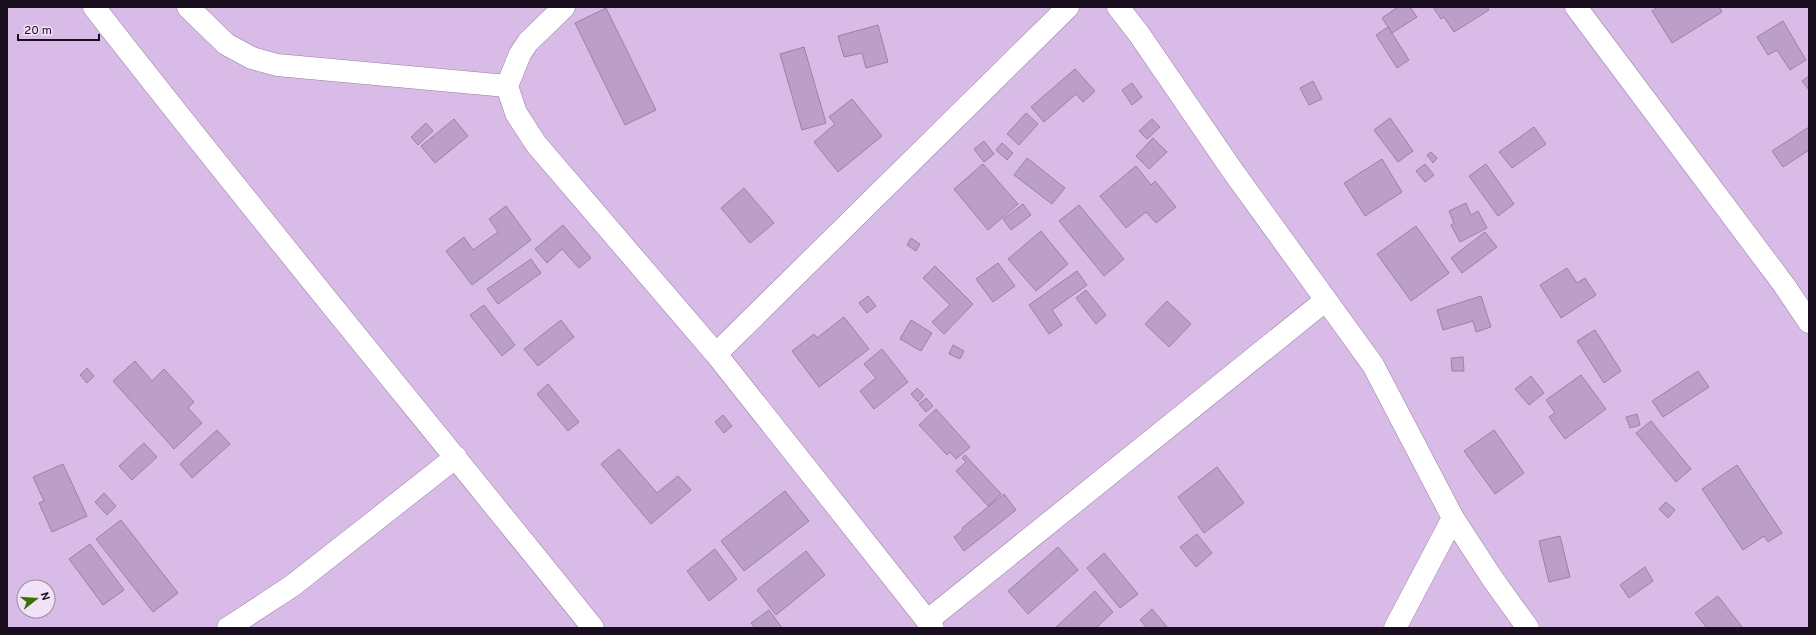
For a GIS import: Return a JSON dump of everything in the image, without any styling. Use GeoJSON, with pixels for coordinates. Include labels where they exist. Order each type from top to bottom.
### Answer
{"type":"FeatureCollection","features":[{"type":"Feature","properties":{"kind":"street"},"geometry":{"type":"LineString","coordinates":[[94,7],[253,209],[456,457],[593,628]]}},
{"type":"Feature","properties":{"kind":"street"},"geometry":{"type":"LineString","coordinates":[[188,7],[226,44],[252,58],[277,65],[507,86]]}},
{"type":"Feature","properties":{"kind":"street"},"geometry":{"type":"LineString","coordinates":[[564,7],[528,42],[520,54],[507,86],[516,113],[536,144],[716,354],[930,624],[1326,300]]}},
{"type":"Feature","properties":{"kind":"street"},"geometry":{"type":"LineString","coordinates":[[716,354],[1068,7]]}},
{"type":"Feature","properties":{"kind":"street"},"geometry":{"type":"LineString","coordinates":[[1118,7],[1139,34],[1232,170],[1373,365],[1453,518],[1492,578],[1528,628]]}},
{"type":"Feature","properties":{"kind":"street"},"geometry":{"type":"LineString","coordinates":[[1576,7],[1784,285],[1809,322]]}},
{"type":"Feature","properties":{"kind":"street"},"geometry":{"type":"LineString","coordinates":[[228,628],[292,586],[456,457]]}},
{"type":"Feature","properties":{"kind":"street"},"geometry":{"type":"LineString","coordinates":[[1395,628],[1453,518]]}},
{"type":"Feature","properties":{"kind":"building"},"geometry":{"type":"Polygon","coordinates":[[[1398,7],[1410,7],[1417,17],[1392,33],[1382,18],[1398,7]]]}},
{"type":"Feature","properties":{"kind":"building"},"geometry":{"type":"Polygon","coordinates":[[[1433,7],[1487,7],[1489,10],[1454,32],[1444,17],[1441,19],[1433,7]]]}},
{"type":"Feature","properties":{"kind":"building"},"geometry":{"type":"Polygon","coordinates":[[[1658,7],[1719,7],[1722,12],[1672,43],[1652,11],[1658,7]]]}},
{"type":"Feature","properties":{"kind":"building"},"geometry":{"type":"Polygon","coordinates":[[[606,8],[656,110],[625,125],[575,23],[606,8]]]}},
{"type":"Feature","properties":{"kind":"building"},"geometry":{"type":"Polygon","coordinates":[[[1783,21],[1806,60],[1790,70],[1777,50],[1768,55],[1757,37],[1783,21]]]}},
{"type":"Feature","properties":{"kind":"building"},"geometry":{"type":"Polygon","coordinates":[[[878,25],[888,62],[866,68],[862,53],[844,57],[838,36],[878,25]]]}},
{"type":"Feature","properties":{"kind":"building"},"geometry":{"type":"Polygon","coordinates":[[[1388,27],[1409,60],[1397,68],[1376,35],[1388,27]]]}},
{"type":"Feature","properties":{"kind":"building"},"geometry":{"type":"Polygon","coordinates":[[[804,47],[826,123],[802,130],[780,54],[804,47]]]}},
{"type":"Feature","properties":{"kind":"building"},"geometry":{"type":"Polygon","coordinates":[[[1075,69],[1095,91],[1083,102],[1076,94],[1044,122],[1031,107],[1075,69]]]}},
{"type":"Feature","properties":{"kind":"building"},"geometry":{"type":"Polygon","coordinates":[[[1809,76],[1809,90],[1802,81],[1809,76]]]}},
{"type":"Feature","properties":{"kind":"building"},"geometry":{"type":"Polygon","coordinates":[[[1313,81],[1322,99],[1309,105],[1300,88],[1313,81]]]}},
{"type":"Feature","properties":{"kind":"building"},"geometry":{"type":"Polygon","coordinates":[[[1132,83],[1142,97],[1132,105],[1122,90],[1132,83]]]}},
{"type":"Feature","properties":{"kind":"building"},"geometry":{"type":"Polygon","coordinates":[[[852,99],[882,136],[838,172],[814,142],[835,124],[829,117],[852,99]]]}},
{"type":"Feature","properties":{"kind":"building"},"geometry":{"type":"Polygon","coordinates":[[[1026,113],[1038,124],[1019,145],[1007,134],[1026,113]]]}},
{"type":"Feature","properties":{"kind":"building"},"geometry":{"type":"Polygon","coordinates":[[[1390,118],[1413,151],[1398,162],[1374,130],[1390,118]]]}},
{"type":"Feature","properties":{"kind":"building"},"geometry":{"type":"Polygon","coordinates":[[[454,119],[468,136],[435,163],[421,146],[454,119]]]}},
{"type":"Feature","properties":{"kind":"building"},"geometry":{"type":"Polygon","coordinates":[[[1152,119],[1160,127],[1147,139],[1139,131],[1152,119]]]}},
{"type":"Feature","properties":{"kind":"building"},"geometry":{"type":"Polygon","coordinates":[[[426,123],[433,131],[418,145],[411,137],[426,123]]]}},
{"type":"Feature","properties":{"kind":"building"},"geometry":{"type":"Polygon","coordinates":[[[1534,127],[1546,144],[1512,168],[1499,152],[1534,127]]]}},
{"type":"Feature","properties":{"kind":"building"},"geometry":{"type":"Polygon","coordinates":[[[1809,127],[1809,150],[1783,167],[1772,151],[1809,127]]]}},
{"type":"Feature","properties":{"kind":"building"},"geometry":{"type":"Polygon","coordinates":[[[1153,138],[1167,152],[1149,169],[1136,156],[1153,138]]]}},
{"type":"Feature","properties":{"kind":"building"},"geometry":{"type":"Polygon","coordinates":[[[984,141],[994,154],[984,162],[974,149],[984,141]]]}},
{"type":"Feature","properties":{"kind":"building"},"geometry":{"type":"Polygon","coordinates":[[[1002,143],[1013,153],[1007,160],[996,150],[1002,143]]]}},
{"type":"Feature","properties":{"kind":"building"},"geometry":{"type":"Polygon","coordinates":[[[1431,152],[1437,158],[1433,163],[1427,155],[1431,152]]]}},
{"type":"Feature","properties":{"kind":"building"},"geometry":{"type":"Polygon","coordinates":[[[1027,158],[1065,188],[1052,204],[1014,175],[1027,158]]]}},
{"type":"Feature","properties":{"kind":"building"},"geometry":{"type":"Polygon","coordinates":[[[1382,159],[1402,192],[1365,216],[1344,183],[1382,159]]]}},
{"type":"Feature","properties":{"kind":"building"},"geometry":{"type":"Polygon","coordinates":[[[983,164],[1018,204],[988,230],[954,189],[983,164]]]}},
{"type":"Feature","properties":{"kind":"building"},"geometry":{"type":"Polygon","coordinates":[[[1425,164],[1434,175],[1425,182],[1416,171],[1425,164]]]}},
{"type":"Feature","properties":{"kind":"building"},"geometry":{"type":"Polygon","coordinates":[[[1486,164],[1514,204],[1498,216],[1469,176],[1486,164]]]}},
{"type":"Feature","properties":{"kind":"building"},"geometry":{"type":"Polygon","coordinates":[[[1136,166],[1151,185],[1155,181],[1176,207],[1156,223],[1146,212],[1126,228],[1100,196],[1136,166]]]}},
{"type":"Feature","properties":{"kind":"building"},"geometry":{"type":"Polygon","coordinates":[[[744,188],[774,223],[750,243],[721,208],[744,188]]]}},
{"type":"Feature","properties":{"kind":"building"},"geometry":{"type":"Polygon","coordinates":[[[1466,203],[1471,215],[1478,211],[1487,228],[1460,242],[1451,225],[1454,223],[1449,211],[1466,203]]]}},
{"type":"Feature","properties":{"kind":"building"},"geometry":{"type":"Polygon","coordinates":[[[1023,204],[1031,215],[1011,230],[1003,219],[1023,204]]]}},
{"type":"Feature","properties":{"kind":"building"},"geometry":{"type":"Polygon","coordinates":[[[1079,205],[1124,259],[1104,276],[1059,221],[1079,205]]]}},
{"type":"Feature","properties":{"kind":"building"},"geometry":{"type":"Polygon","coordinates":[[[506,206],[531,240],[472,285],[446,251],[464,237],[473,250],[498,232],[489,219],[506,206]]]}},
{"type":"Feature","properties":{"kind":"building"},"geometry":{"type":"Polygon","coordinates":[[[563,225],[591,258],[579,268],[562,249],[547,263],[535,249],[563,225]]]}},
{"type":"Feature","properties":{"kind":"building"},"geometry":{"type":"Polygon","coordinates":[[[1416,226],[1449,273],[1411,301],[1377,254],[1416,226]]]}},
{"type":"Feature","properties":{"kind":"building"},"geometry":{"type":"Polygon","coordinates":[[[1041,231],[1068,264],[1036,291],[1008,259],[1041,231]]]}},
{"type":"Feature","properties":{"kind":"building"},"geometry":{"type":"Polygon","coordinates":[[[1485,232],[1497,247],[1462,273],[1451,258],[1485,232]]]}},
{"type":"Feature","properties":{"kind":"building"},"geometry":{"type":"Polygon","coordinates":[[[911,238],[920,244],[916,251],[907,245],[911,238]]]}},
{"type":"Feature","properties":{"kind":"building"},"geometry":{"type":"Polygon","coordinates":[[[531,259],[541,273],[498,304],[487,289],[531,259]]]}},
{"type":"Feature","properties":{"kind":"building"},"geometry":{"type":"Polygon","coordinates":[[[998,263],[1015,286],[993,302],[976,279],[998,263]]]}},
{"type":"Feature","properties":{"kind":"building"},"geometry":{"type":"Polygon","coordinates":[[[935,266],[973,304],[944,334],[932,322],[950,305],[923,278],[935,266]]]}},
{"type":"Feature","properties":{"kind":"building"},"geometry":{"type":"Polygon","coordinates":[[[1567,268],[1577,283],[1585,278],[1596,295],[1561,318],[1540,285],[1567,268]]]}},
{"type":"Feature","properties":{"kind":"building"},"geometry":{"type":"Polygon","coordinates":[[[1077,271],[1087,285],[1052,310],[1062,325],[1049,334],[1029,305],[1077,271]]]}},
{"type":"Feature","properties":{"kind":"building"},"geometry":{"type":"Polygon","coordinates":[[[1086,290],[1106,315],[1096,324],[1076,298],[1086,290]]]}},
{"type":"Feature","properties":{"kind":"building"},"geometry":{"type":"Polygon","coordinates":[[[868,296],[876,306],[867,313],[859,303],[868,296]]]}},
{"type":"Feature","properties":{"kind":"building"},"geometry":{"type":"Polygon","coordinates":[[[1481,296],[1491,327],[1476,332],[1473,321],[1443,330],[1437,310],[1481,296]]]}},
{"type":"Feature","properties":{"kind":"building"},"geometry":{"type":"Polygon","coordinates":[[[1167,301],[1191,324],[1169,347],[1145,324],[1167,301]]]}},
{"type":"Feature","properties":{"kind":"building"},"geometry":{"type":"Polygon","coordinates":[[[484,305],[515,345],[502,356],[470,315],[484,305]]]}},
{"type":"Feature","properties":{"kind":"building"},"geometry":{"type":"Polygon","coordinates":[[[844,317],[869,349],[819,387],[792,351],[814,334],[817,338],[844,317]]]}},
{"type":"Feature","properties":{"kind":"building"},"geometry":{"type":"Polygon","coordinates":[[[561,320],[574,337],[538,366],[524,349],[561,320]]]}},
{"type":"Feature","properties":{"kind":"building"},"geometry":{"type":"Polygon","coordinates":[[[911,320],[932,333],[921,351],[900,339],[911,320]]]}},
{"type":"Feature","properties":{"kind":"building"},"geometry":{"type":"Polygon","coordinates":[[[1595,330],[1621,371],[1604,383],[1577,341],[1595,330]]]}},
{"type":"Feature","properties":{"kind":"building"},"geometry":{"type":"Polygon","coordinates":[[[953,345],[964,351],[960,359],[949,354],[953,345]]]}},
{"type":"Feature","properties":{"kind":"building"},"geometry":{"type":"Polygon","coordinates":[[[882,349],[908,382],[874,409],[860,391],[876,378],[864,364],[882,349]]]}},
{"type":"Feature","properties":{"kind":"building"},"geometry":{"type":"Polygon","coordinates":[[[1463,357],[1464,371],[1452,371],[1451,358],[1463,357]]]}},
{"type":"Feature","properties":{"kind":"building"},"geometry":{"type":"Polygon","coordinates":[[[135,361],[152,381],[164,369],[194,402],[188,408],[202,423],[174,449],[113,381],[135,361]]]}},
{"type":"Feature","properties":{"kind":"building"},"geometry":{"type":"Polygon","coordinates":[[[87,368],[94,376],[87,383],[80,375],[87,368]]]}},
{"type":"Feature","properties":{"kind":"building"},"geometry":{"type":"Polygon","coordinates":[[[1698,371],[1709,387],[1663,417],[1652,401],[1698,371]]]}},
{"type":"Feature","properties":{"kind":"building"},"geometry":{"type":"Polygon","coordinates":[[[1581,375],[1606,409],[1565,439],[1549,417],[1555,413],[1546,400],[1581,375]]]}},
{"type":"Feature","properties":{"kind":"building"},"geometry":{"type":"Polygon","coordinates":[[[1531,376],[1544,393],[1529,405],[1515,389],[1531,376]]]}},
{"type":"Feature","properties":{"kind":"building"},"geometry":{"type":"Polygon","coordinates":[[[548,384],[579,422],[568,431],[537,394],[548,384]]]}},
{"type":"Feature","properties":{"kind":"building"},"geometry":{"type":"Polygon","coordinates":[[[917,388],[924,395],[918,402],[911,394],[917,388]]]}},
{"type":"Feature","properties":{"kind":"building"},"geometry":{"type":"Polygon","coordinates":[[[926,398],[933,406],[926,412],[919,404],[926,398]]]}},
{"type":"Feature","properties":{"kind":"building"},"geometry":{"type":"Polygon","coordinates":[[[936,409],[970,447],[956,459],[950,452],[947,455],[919,425],[936,409]]]}},
{"type":"Feature","properties":{"kind":"building"},"geometry":{"type":"Polygon","coordinates":[[[1637,414],[1640,425],[1630,428],[1626,417],[1637,414]]]}},
{"type":"Feature","properties":{"kind":"building"},"geometry":{"type":"Polygon","coordinates":[[[723,415],[732,426],[724,433],[715,422],[723,415]]]}},
{"type":"Feature","properties":{"kind":"building"},"geometry":{"type":"Polygon","coordinates":[[[1651,421],[1691,469],[1676,482],[1636,433],[1651,421]]]}},
{"type":"Feature","properties":{"kind":"building"},"geometry":{"type":"Polygon","coordinates":[[[217,430],[230,444],[192,478],[180,464],[217,430]]]}},
{"type":"Feature","properties":{"kind":"building"},"geometry":{"type":"Polygon","coordinates":[[[1494,430],[1524,473],[1495,494],[1464,451],[1494,430]]]}},
{"type":"Feature","properties":{"kind":"building"},"geometry":{"type":"Polygon","coordinates":[[[144,443],[157,457],[132,480],[119,466],[144,443]]]}},
{"type":"Feature","properties":{"kind":"building"},"geometry":{"type":"Polygon","coordinates":[[[619,449],[657,493],[678,476],[691,490],[651,524],[601,464],[619,449]]]}},
{"type":"Feature","properties":{"kind":"building"},"geometry":{"type":"Polygon","coordinates":[[[965,455],[1001,494],[988,506],[956,471],[966,462],[962,458],[965,455]]]}},
{"type":"Feature","properties":{"kind":"building"},"geometry":{"type":"Polygon","coordinates":[[[63,464],[87,516],[52,532],[39,503],[44,501],[33,477],[63,464]]]}},
{"type":"Feature","properties":{"kind":"building"},"geometry":{"type":"Polygon","coordinates":[[[1737,465],[1782,533],[1768,542],[1764,536],[1743,550],[1702,489],[1737,465]]]}},
{"type":"Feature","properties":{"kind":"building"},"geometry":{"type":"Polygon","coordinates":[[[1217,467],[1244,503],[1204,533],[1178,497],[1217,467]]]}},
{"type":"Feature","properties":{"kind":"building"},"geometry":{"type":"Polygon","coordinates":[[[785,491],[809,521],[744,571],[721,541],[785,491]]]}},
{"type":"Feature","properties":{"kind":"building"},"geometry":{"type":"Polygon","coordinates":[[[104,493],[116,506],[107,515],[95,502],[104,493]]]}},
{"type":"Feature","properties":{"kind":"building"},"geometry":{"type":"Polygon","coordinates":[[[1004,494],[1016,510],[964,551],[954,537],[963,530],[962,528],[1004,494]]]}},
{"type":"Feature","properties":{"kind":"building"},"geometry":{"type":"Polygon","coordinates":[[[1666,502],[1675,510],[1668,518],[1659,509],[1666,502]]]}},
{"type":"Feature","properties":{"kind":"building"},"geometry":{"type":"Polygon","coordinates":[[[121,520],[178,593],[153,612],[96,539],[121,520]]]}},
{"type":"Feature","properties":{"kind":"building"},"geometry":{"type":"Polygon","coordinates":[[[1197,534],[1212,553],[1196,567],[1180,547],[1197,534]]]}},
{"type":"Feature","properties":{"kind":"building"},"geometry":{"type":"Polygon","coordinates":[[[1560,536],[1570,577],[1549,582],[1539,541],[1560,536]]]}},
{"type":"Feature","properties":{"kind":"building"},"geometry":{"type":"Polygon","coordinates":[[[90,544],[124,590],[103,605],[69,559],[90,544]]]}},
{"type":"Feature","properties":{"kind":"building"},"geometry":{"type":"Polygon","coordinates":[[[1058,547],[1078,570],[1028,614],[1008,591],[1058,547]]]}},
{"type":"Feature","properties":{"kind":"building"},"geometry":{"type":"Polygon","coordinates":[[[715,549],[737,579],[709,601],[687,571],[715,549]]]}},
{"type":"Feature","properties":{"kind":"building"},"geometry":{"type":"Polygon","coordinates":[[[806,551],[825,575],[776,615],[757,590],[806,551]]]}},
{"type":"Feature","properties":{"kind":"building"},"geometry":{"type":"Polygon","coordinates":[[[1104,553],[1138,594],[1120,608],[1087,568],[1104,553]]]}},
{"type":"Feature","properties":{"kind":"building"},"geometry":{"type":"Polygon","coordinates":[[[1645,567],[1653,581],[1629,598],[1620,585],[1645,567]]]}},
{"type":"Feature","properties":{"kind":"building"},"geometry":{"type":"Polygon","coordinates":[[[1095,591],[1113,612],[1096,628],[1055,628],[1095,591]]]}},
{"type":"Feature","properties":{"kind":"building"},"geometry":{"type":"Polygon","coordinates":[[[1718,596],[1742,627],[1741,628],[1707,628],[1695,613],[1718,596]]]}},
{"type":"Feature","properties":{"kind":"building"},"geometry":{"type":"Polygon","coordinates":[[[1152,609],[1168,628],[1147,628],[1140,620],[1152,609]]]}},
{"type":"Feature","properties":{"kind":"building"},"geometry":{"type":"Polygon","coordinates":[[[769,610],[782,628],[755,628],[751,623],[769,610]]]}}]}
